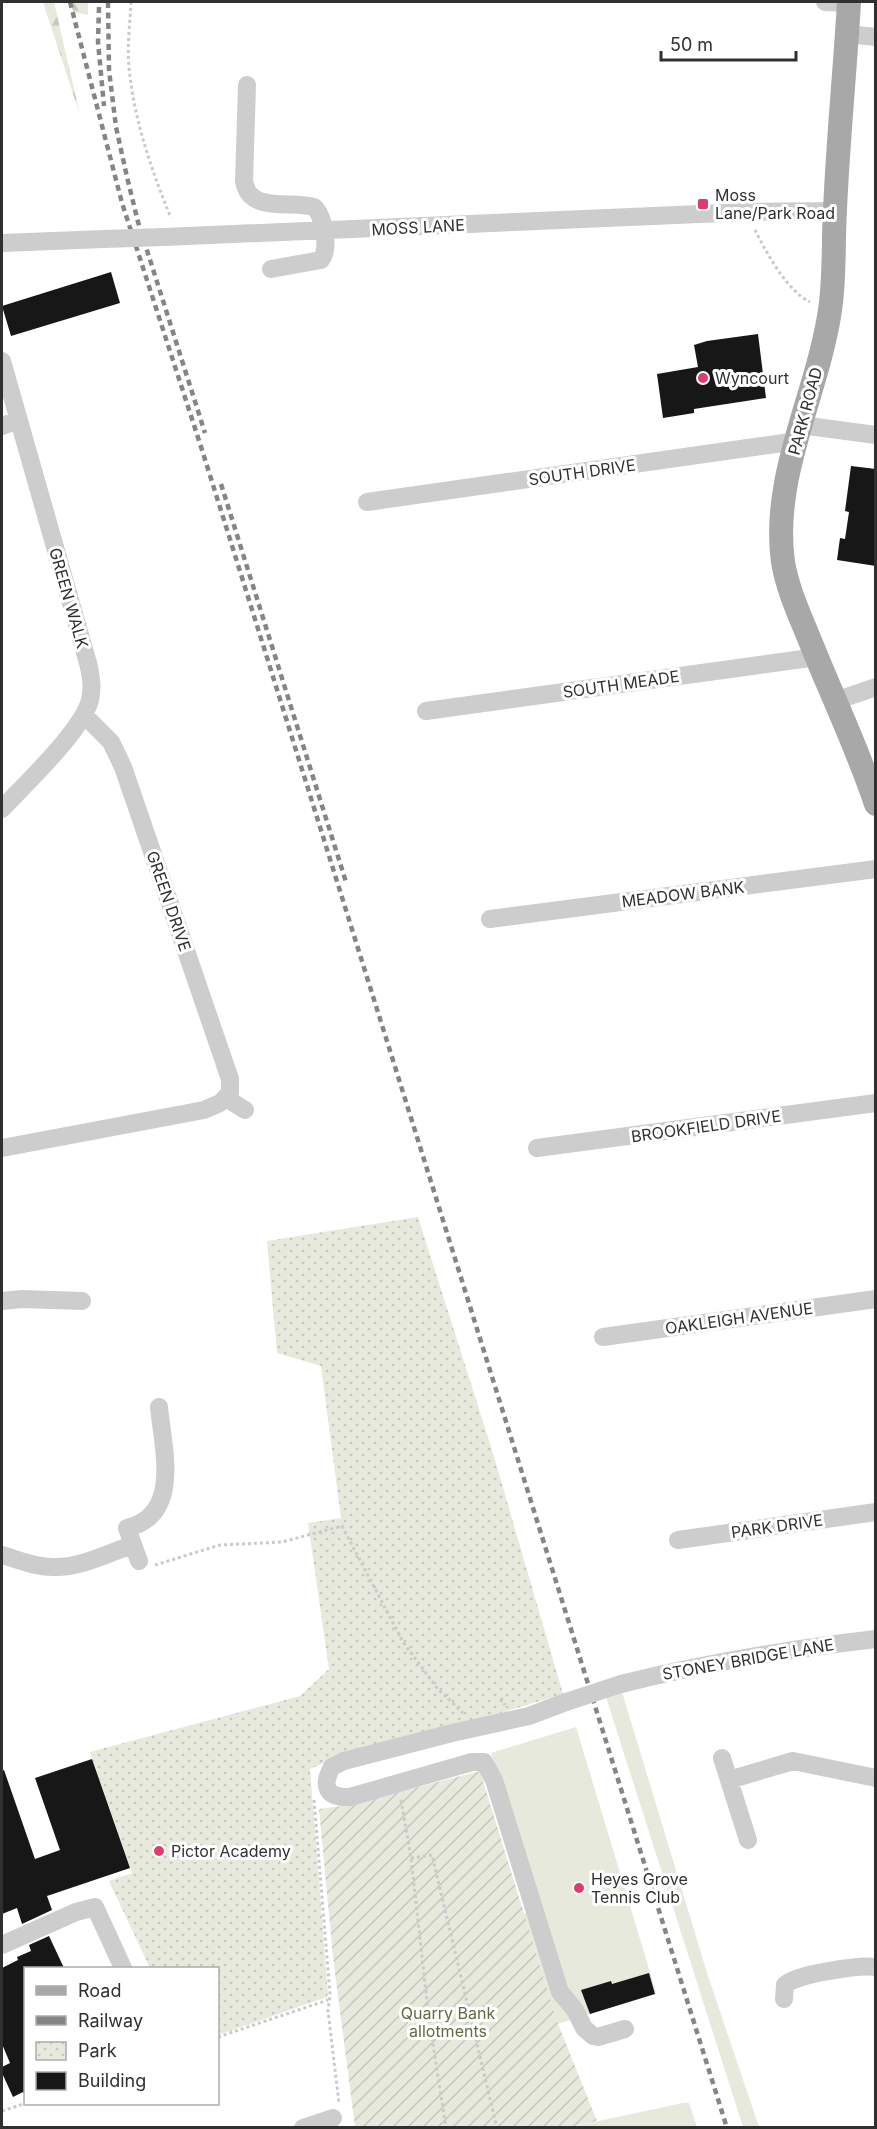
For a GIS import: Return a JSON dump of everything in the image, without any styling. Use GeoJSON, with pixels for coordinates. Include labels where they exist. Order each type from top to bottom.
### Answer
{"type":"FeatureCollection","features":[{"type":"Feature","properties":{"kind":"main road","name":"PARK ROAD"},"geometry":{"type":"LineString","coordinates":[[849,2],[834,211],[831,308],[799,433],[782,512],[782,544],[791,593],[853,741],[876,804]]}},
{"type":"Feature","properties":{"kind":"street"},"geometry":{"type":"LineString","coordinates":[[825,2],[849,2]]}},
{"type":"Feature","properties":{"kind":"street"},"geometry":{"type":"LineString","coordinates":[[847,34],[876,37]]}},
{"type":"Feature","properties":{"kind":"street"},"geometry":{"type":"LineString","coordinates":[[247,85],[244,181],[246,189],[253,198],[261,202],[314,207],[322,216],[324,231],[326,252],[321,260],[271,269]]}},
{"type":"Feature","properties":{"kind":"street","name":"MOSS LANE"},"geometry":{"type":"LineString","coordinates":[[2,243],[746,212],[834,211]]}},
{"type":"Feature","properties":{"kind":"street","name":"GREEN WALK"},"geometry":{"type":"LineString","coordinates":[[2,361],[10,423],[92,677],[92,692],[84,715],[2,809]]}},
{"type":"Feature","properties":{"kind":"street","name":"SOUTH DRIVE"},"geometry":{"type":"LineString","coordinates":[[367,502],[799,433],[876,435]]}},
{"type":"Feature","properties":{"kind":"street","name":"SOUTH MEADE"},"geometry":{"type":"LineString","coordinates":[[426,711],[817,657]]}},
{"type":"Feature","properties":{"kind":"street"},"geometry":{"type":"LineString","coordinates":[[835,700],[876,687]]}},
{"type":"Feature","properties":{"kind":"street","name":"GREEN DRIVE"},"geometry":{"type":"LineString","coordinates":[[84,715],[111,741],[123,767],[230,1078],[230,1093],[226,1098]]}},
{"type":"Feature","properties":{"kind":"street","name":"MEADOW BANK"},"geometry":{"type":"LineString","coordinates":[[490,919],[876,869]]}},
{"type":"Feature","properties":{"kind":"street"},"geometry":{"type":"LineString","coordinates":[[2,1148],[204,1110],[226,1098],[245,1110]]}},
{"type":"Feature","properties":{"kind":"street","name":"BROOKFIELD DRIVE"},"geometry":{"type":"LineString","coordinates":[[537,1148],[876,1103]]}},
{"type":"Feature","properties":{"kind":"street"},"geometry":{"type":"LineString","coordinates":[[2,1301],[22,1299],[82,1301]]}},
{"type":"Feature","properties":{"kind":"street","name":"OAKLEIGH AVENUE"},"geometry":{"type":"LineString","coordinates":[[603,1337],[876,1299]]}},
{"type":"Feature","properties":{"kind":"street"},"geometry":{"type":"LineString","coordinates":[[2,1555],[43,1566],[58,1567],[85,1561],[133,1545],[139,1526],[152,1516],[166,1487],[159,1407]]}},
{"type":"Feature","properties":{"kind":"street","name":"PARK DRIVE"},"geometry":{"type":"LineString","coordinates":[[678,1540],[876,1512]]}},
{"type":"Feature","properties":{"kind":"street","name":"STONEY BRIDGE LANE"},"geometry":{"type":"LineString","coordinates":[[326,1785],[332,1767],[344,1761],[529,1716],[621,1684],[756,1656],[876,1639]]}},
{"type":"Feature","properties":{"kind":"street"},"geometry":{"type":"LineString","coordinates":[[722,1758],[748,1840]]}},
{"type":"Feature","properties":{"kind":"street"},"geometry":{"type":"LineString","coordinates":[[729,1780],[793,1761],[876,1778]]}},
{"type":"Feature","properties":{"kind":"street"},"geometry":{"type":"LineString","coordinates":[[326,1785],[333,1795],[341,1797],[358,1795],[472,1762],[484,1762],[494,1780],[560,1992],[575,2010],[584,2028],[593,2036],[598,2037],[625,2029]]}},
{"type":"Feature","properties":{"kind":"street"},"geometry":{"type":"LineString","coordinates":[[2,1945],[76,1912],[95,1907],[123,1967]]}},
{"type":"Feature","properties":{"kind":"street"},"geometry":{"type":"LineString","coordinates":[[784,2000],[785,1984],[794,1978],[855,1967],[876,1967]]}},
{"type":"Feature","properties":{"kind":"street"},"geometry":{"type":"LineString","coordinates":[[303,2127],[336,2112]]}},
{"type":"Feature","properties":{"kind":"path"},"geometry":{"type":"LineString","coordinates":[[131,2],[129,65],[138,125],[171,237]]}},
{"type":"Feature","properties":{"kind":"path"},"geometry":{"type":"LineString","coordinates":[[746,212],[761,242],[790,284],[807,301],[831,308]]}},
{"type":"Feature","properties":{"kind":"path"},"geometry":{"type":"LineString","coordinates":[[133,1545],[152,1565],[220,1545],[282,1542],[342,1526],[404,1642],[437,1688],[478,1728]]}},
{"type":"Feature","properties":{"kind":"path"},"geometry":{"type":"LineString","coordinates":[[398,1784],[411,1858],[429,2019],[446,2127]]}},
{"type":"Feature","properties":{"kind":"path"},"geometry":{"type":"LineString","coordinates":[[326,1785],[316,1788],[313,1797],[330,1994],[328,2000],[336,2112]]}},
{"type":"Feature","properties":{"kind":"path"},"geometry":{"type":"LineString","coordinates":[[411,1858],[432,1855],[497,2127]]}},
{"type":"Feature","properties":{"kind":"path"},"geometry":{"type":"LineString","coordinates":[[219,2037],[328,2000]]}},
{"type":"Feature","properties":{"kind":"path"},"geometry":{"type":"LineString","coordinates":[[2,2111],[24,2104]]}},
{"type":"Feature","properties":{"kind":"green space"},"geometry":{"type":"Polygon","coordinates":[[[43,2],[54,2],[80,115],[43,2]]]}},
{"type":"Feature","properties":{"kind":"green space"},"geometry":{"type":"Polygon","coordinates":[[[71,2],[88,2],[88,15],[73,12],[71,2]]]}},
{"type":"Feature","properties":{"kind":"green space"},"geometry":{"type":"Polygon","coordinates":[[[418,1217],[492,1450],[563,1694],[326,1762],[310,1769],[327,1997],[219,2035],[219,1967],[150,1967],[109,1881],[132,1873],[90,1752],[300,1696],[329,1669],[308,1523],[341,1518],[321,1366],[277,1353],[267,1241],[418,1217]]]}},
{"type":"Feature","properties":{"kind":"green space"},"geometry":{"type":"Polygon","coordinates":[[[622,1692],[708,1976],[759,2127],[743,2127],[606,1697],[622,1692]]]}},
{"type":"Feature","properties":{"kind":"green space","name":"Heyes Grove Tennis Club"},"geometry":{"type":"Polygon","coordinates":[[[576,1727],[656,1992],[558,2024],[524,1914],[539,1909],[491,1753],[576,1727]]]}},
{"type":"Feature","properties":{"kind":"green space","name":"Quarry Bank allotments"},"geometry":{"type":"Polygon","coordinates":[[[480,1771],[558,2024],[597,2121],[566,2128],[355,2127],[333,1957],[319,1809],[349,1805],[480,1771]]]}},
{"type":"Feature","properties":{"kind":"green space"},"geometry":{"type":"Polygon","coordinates":[[[689,2103],[697,2127],[566,2128],[689,2103]]]}},
{"type":"Feature","properties":{"kind":"building"},"geometry":{"type":"Polygon","coordinates":[[[111,272],[120,303],[11,336],[2,306],[111,272]]]}},
{"type":"Feature","properties":{"kind":"building","name":"Wyncourt"},"geometry":{"type":"Polygon","coordinates":[[[758,334],[766,398],[694,409],[694,413],[663,418],[657,374],[698,367],[694,345],[758,334]]]}},
{"type":"Feature","properties":{"kind":"building"},"geometry":{"type":"Polygon","coordinates":[[[851,466],[876,469],[876,566],[837,560],[840,538],[845,539],[849,512],[845,511],[851,466]]]}},
{"type":"Feature","properties":{"kind":"building"},"geometry":{"type":"Polygon","coordinates":[[[92,1759],[130,1868],[47,1896],[52,1910],[22,1924],[17,1908],[2,1914],[2,1771],[4,1770],[35,1859],[60,1850],[35,1778],[92,1759]]]}},
{"type":"Feature","properties":{"kind":"building"},"geometry":{"type":"Polygon","coordinates":[[[49,1936],[64,1967],[24,1967],[24,2094],[23,2092],[13,2097],[2,2073],[2,2067],[10,2063],[2,2044],[2,1968],[18,1960],[17,1957],[31,1951],[29,1945],[49,1936]]]}},
{"type":"Feature","properties":{"kind":"building"},"geometry":{"type":"Polygon","coordinates":[[[649,1973],[655,1994],[590,2014],[581,1990],[649,1973]]]}},
{"type":"Feature","properties":{"kind":"railway"},"geometry":{"type":"LineString","coordinates":[[70,2],[122,203],[203,453],[727,2128]]}},
{"type":"Feature","properties":{"kind":"railway"},"geometry":{"type":"LineString","coordinates":[[108,2],[109,70],[116,127],[127,177],[138,222],[205,433]]}},
{"type":"Feature","properties":{"kind":"railway"},"geometry":{"type":"LineString","coordinates":[[99,7],[98,42],[104,106]]}},
{"type":"Feature","properties":{"kind":"railway"},"geometry":{"type":"LineString","coordinates":[[221,484],[346,882]]}},
{"type":"Feature","properties":{"kind":"place","name":"Moss Lane/Park Road"},"geometry":{"type":"Point","coordinates":[703,204]}},
{"type":"Feature","properties":{"kind":"place","name":"Wyncourt"},"geometry":{"type":"Point","coordinates":[703,378]}},
{"type":"Feature","properties":{"kind":"place","name":"Pictor Academy"},"geometry":{"type":"Point","coordinates":[159,1851]}},
{"type":"Feature","properties":{"kind":"place","name":"Heyes Grove Tennis Club"},"geometry":{"type":"Point","coordinates":[579,1888]}}]}
